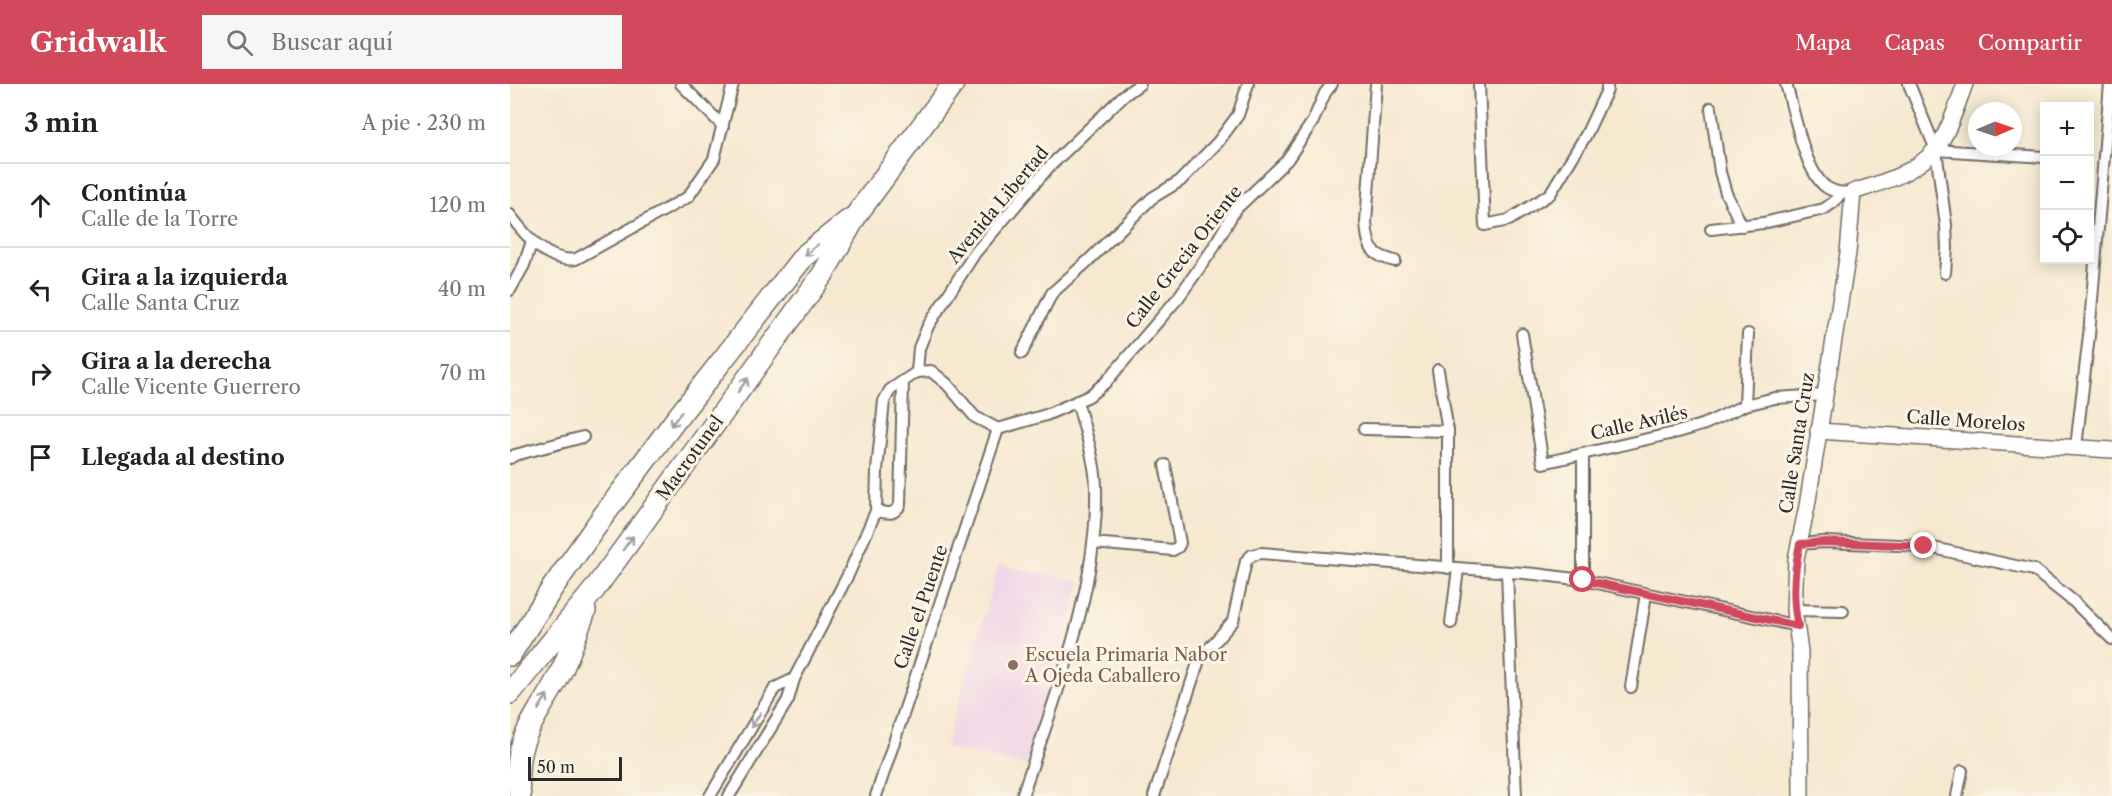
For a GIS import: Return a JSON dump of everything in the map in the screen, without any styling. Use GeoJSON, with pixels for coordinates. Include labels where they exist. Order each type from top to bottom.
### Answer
{"type":"FeatureCollection","features":[{"type":"Feature","properties":{"kind":"highway","name":"Macrotunel"},"geometry":{"type":"LineString","coordinates":[[510,693],[594,590],[823,274],[857,214],[953,84]]}},
{"type":"Feature","properties":{"kind":"highway","name":"Macrotunel"},"geometry":{"type":"LineString","coordinates":[[510,655],[553,587],[601,519],[804,256],[857,214]]}},
{"type":"Feature","properties":{"kind":"highway"},"geometry":{"type":"LineString","coordinates":[[510,627],[525,609],[553,587]]}},
{"type":"Feature","properties":{"kind":"highway"},"geometry":{"type":"LineString","coordinates":[[520,796],[516,778],[519,753],[526,730],[561,672],[594,590]]}},
{"type":"Feature","properties":{"kind":"street"},"geometry":{"type":"LineString","coordinates":[[681,84],[723,126]]}},
{"type":"Feature","properties":{"kind":"street"},"geometry":{"type":"LineString","coordinates":[[510,215],[532,241],[556,258],[565,261],[576,259],[688,197],[714,159],[733,84]]}},
{"type":"Feature","properties":{"kind":"street","name":"Avenida Libertad"},"geometry":{"type":"LineString","coordinates":[[917,372],[919,348],[928,326],[975,253],[1048,168],[1123,96],[1140,84]]}},
{"type":"Feature","properties":{"kind":"street"},"geometry":{"type":"LineString","coordinates":[[1022,353],[1053,293],[1152,198],[1180,181],[1218,142],[1238,115],[1248,84]]}},
{"type":"Feature","properties":{"kind":"street","name":"Calle Grecia Oriente"},"geometry":{"type":"LineString","coordinates":[[998,429],[1046,415],[1089,396],[1106,382],[1178,298],[1212,250],[1235,210],[1287,160],[1313,121],[1332,84]]}},
{"type":"Feature","properties":{"kind":"street"},"geometry":{"type":"LineString","coordinates":[[1376,84],[1366,222],[1367,237],[1372,250],[1380,257],[1395,261]]}},
{"type":"Feature","properties":{"kind":"street"},"geometry":{"type":"LineString","coordinates":[[1479,84],[1485,225],[1509,220],[1550,194],[1586,135],[1607,90],[1607,84]]}},
{"type":"Feature","properties":{"kind":"street"},"geometry":{"type":"LineString","coordinates":[[1786,84],[1810,165],[1825,187],[1846,193]]}},
{"type":"Feature","properties":{"kind":"street"},"geometry":{"type":"LineString","coordinates":[[1909,84],[1936,150],[1946,225],[1945,273]]}},
{"type":"Feature","properties":{"kind":"street"},"geometry":{"type":"LineString","coordinates":[[1711,229],[1824,209],[1846,193],[1886,181],[1915,167],[1936,150],[1965,84]]}},
{"type":"Feature","properties":{"kind":"street"},"geometry":{"type":"LineString","coordinates":[[2076,447],[2087,354],[2110,84]]}},
{"type":"Feature","properties":{"kind":"street"},"geometry":{"type":"LineString","coordinates":[[1711,108],[1720,172],[1726,193],[1742,225]]}},
{"type":"Feature","properties":{"kind":"street"},"geometry":{"type":"LineString","coordinates":[[1936,150],[1968,150]]}},
{"type":"Feature","properties":{"kind":"street"},"geometry":{"type":"LineString","coordinates":[[2022,154],[2040,156]]}},
{"type":"Feature","properties":{"kind":"street"},"geometry":{"type":"LineString","coordinates":[[2094,161],[2102,162]]}},
{"type":"Feature","properties":{"kind":"street","name":"Calle Santa Cruz"},"geometry":{"type":"LineString","coordinates":[[1801,796],[1800,651],[1794,610],[1796,560],[1848,253],[1846,193]]}},
{"type":"Feature","properties":{"kind":"street"},"geometry":{"type":"LineString","coordinates":[[510,290],[524,265],[532,241]]}},
{"type":"Feature","properties":{"kind":"street"},"geometry":{"type":"LineString","coordinates":[[1522,334],[1543,463],[1583,454]]}},
{"type":"Feature","properties":{"kind":"street"},"geometry":{"type":"LineString","coordinates":[[1745,405],[1748,334]]}},
{"type":"Feature","properties":{"kind":"street"},"geometry":{"type":"LineString","coordinates":[[1438,370],[1448,431],[1453,568],[1451,623]]}},
{"type":"Feature","properties":{"kind":"street"},"geometry":{"type":"LineString","coordinates":[[729,796],[788,700],[794,679],[849,573],[876,512],[877,470],[884,401],[890,390],[917,372],[931,371],[947,384],[975,417],[998,429]]}},
{"type":"Feature","properties":{"kind":"street"},"geometry":{"type":"LineString","coordinates":[[876,512],[892,514],[900,505],[903,381]]}},
{"type":"Feature","properties":{"kind":"street","name":"Calle Avilés"},"geometry":{"type":"LineString","coordinates":[[1583,580],[1583,454],[1705,424],[1745,405],[1775,398],[1824,395]]}},
{"type":"Feature","properties":{"kind":"street"},"geometry":{"type":"LineString","coordinates":[[1022,796],[1081,614],[1093,543],[1096,485],[1077,401]]}},
{"type":"Feature","properties":{"kind":"street","name":"Calle el Puente"},"geometry":{"type":"LineString","coordinates":[[876,796],[998,429]]}},
{"type":"Feature","properties":{"kind":"street"},"geometry":{"type":"LineString","coordinates":[[1364,429],[1448,431]]}},
{"type":"Feature","properties":{"kind":"street","name":"Calle Morelos"},"geometry":{"type":"LineString","coordinates":[[1818,431],[2112,450]]}},
{"type":"Feature","properties":{"kind":"street"},"geometry":{"type":"LineString","coordinates":[[510,458],[583,437]]}},
{"type":"Feature","properties":{"kind":"street"},"geometry":{"type":"LineString","coordinates":[[1093,543],[1173,550],[1178,547],[1180,543],[1165,465]]}},
{"type":"Feature","properties":{"kind":"street"},"geometry":{"type":"LineString","coordinates":[[1800,544],[1824,542],[1924,546],[2034,570],[2073,601],[2112,639]]}},
{"type":"Feature","properties":{"kind":"street"},"geometry":{"type":"LineString","coordinates":[[1154,796],[1199,660],[1231,626],[1246,561],[1252,555],[1261,553],[1583,580],[1798,626]]}},
{"type":"Feature","properties":{"kind":"street"},"geometry":{"type":"LineString","coordinates":[[1508,572],[1516,796]]}},
{"type":"Feature","properties":{"kind":"street"},"geometry":{"type":"LineString","coordinates":[[1631,687],[1646,594]]}},
{"type":"Feature","properties":{"kind":"street"},"geometry":{"type":"LineString","coordinates":[[1794,610],[1843,611]]}},
{"type":"Feature","properties":{"kind":"street"},"geometry":{"type":"LineString","coordinates":[[710,796],[775,688],[794,679]]}},
{"type":"Feature","properties":{"kind":"street"},"geometry":{"type":"LineString","coordinates":[[1957,796],[1962,771]]}},
{"type":"Feature","properties":{"kind":"shaded area","name":"Escuela Primaria Nabor A Ojeda Caballero"},"geometry":{"type":"Polygon","coordinates":[[[999,564],[1081,582],[1029,766],[945,748],[999,564]]]}},
{"type":"Feature","properties":{"kind":"place","name":"Escuela Primaria Nabor A Ojeda Caballero"},"geometry":{"type":"Point","coordinates":[1013,665]}},
{"type":"Feature","properties":{"kind":"route"},"geometry":{"type":"LineString","coordinates":[[1583,580],[1798,626],[1794,610],[1794,593],[1796,560],[1800,544],[1824,542],[1924,546]]}}]}
